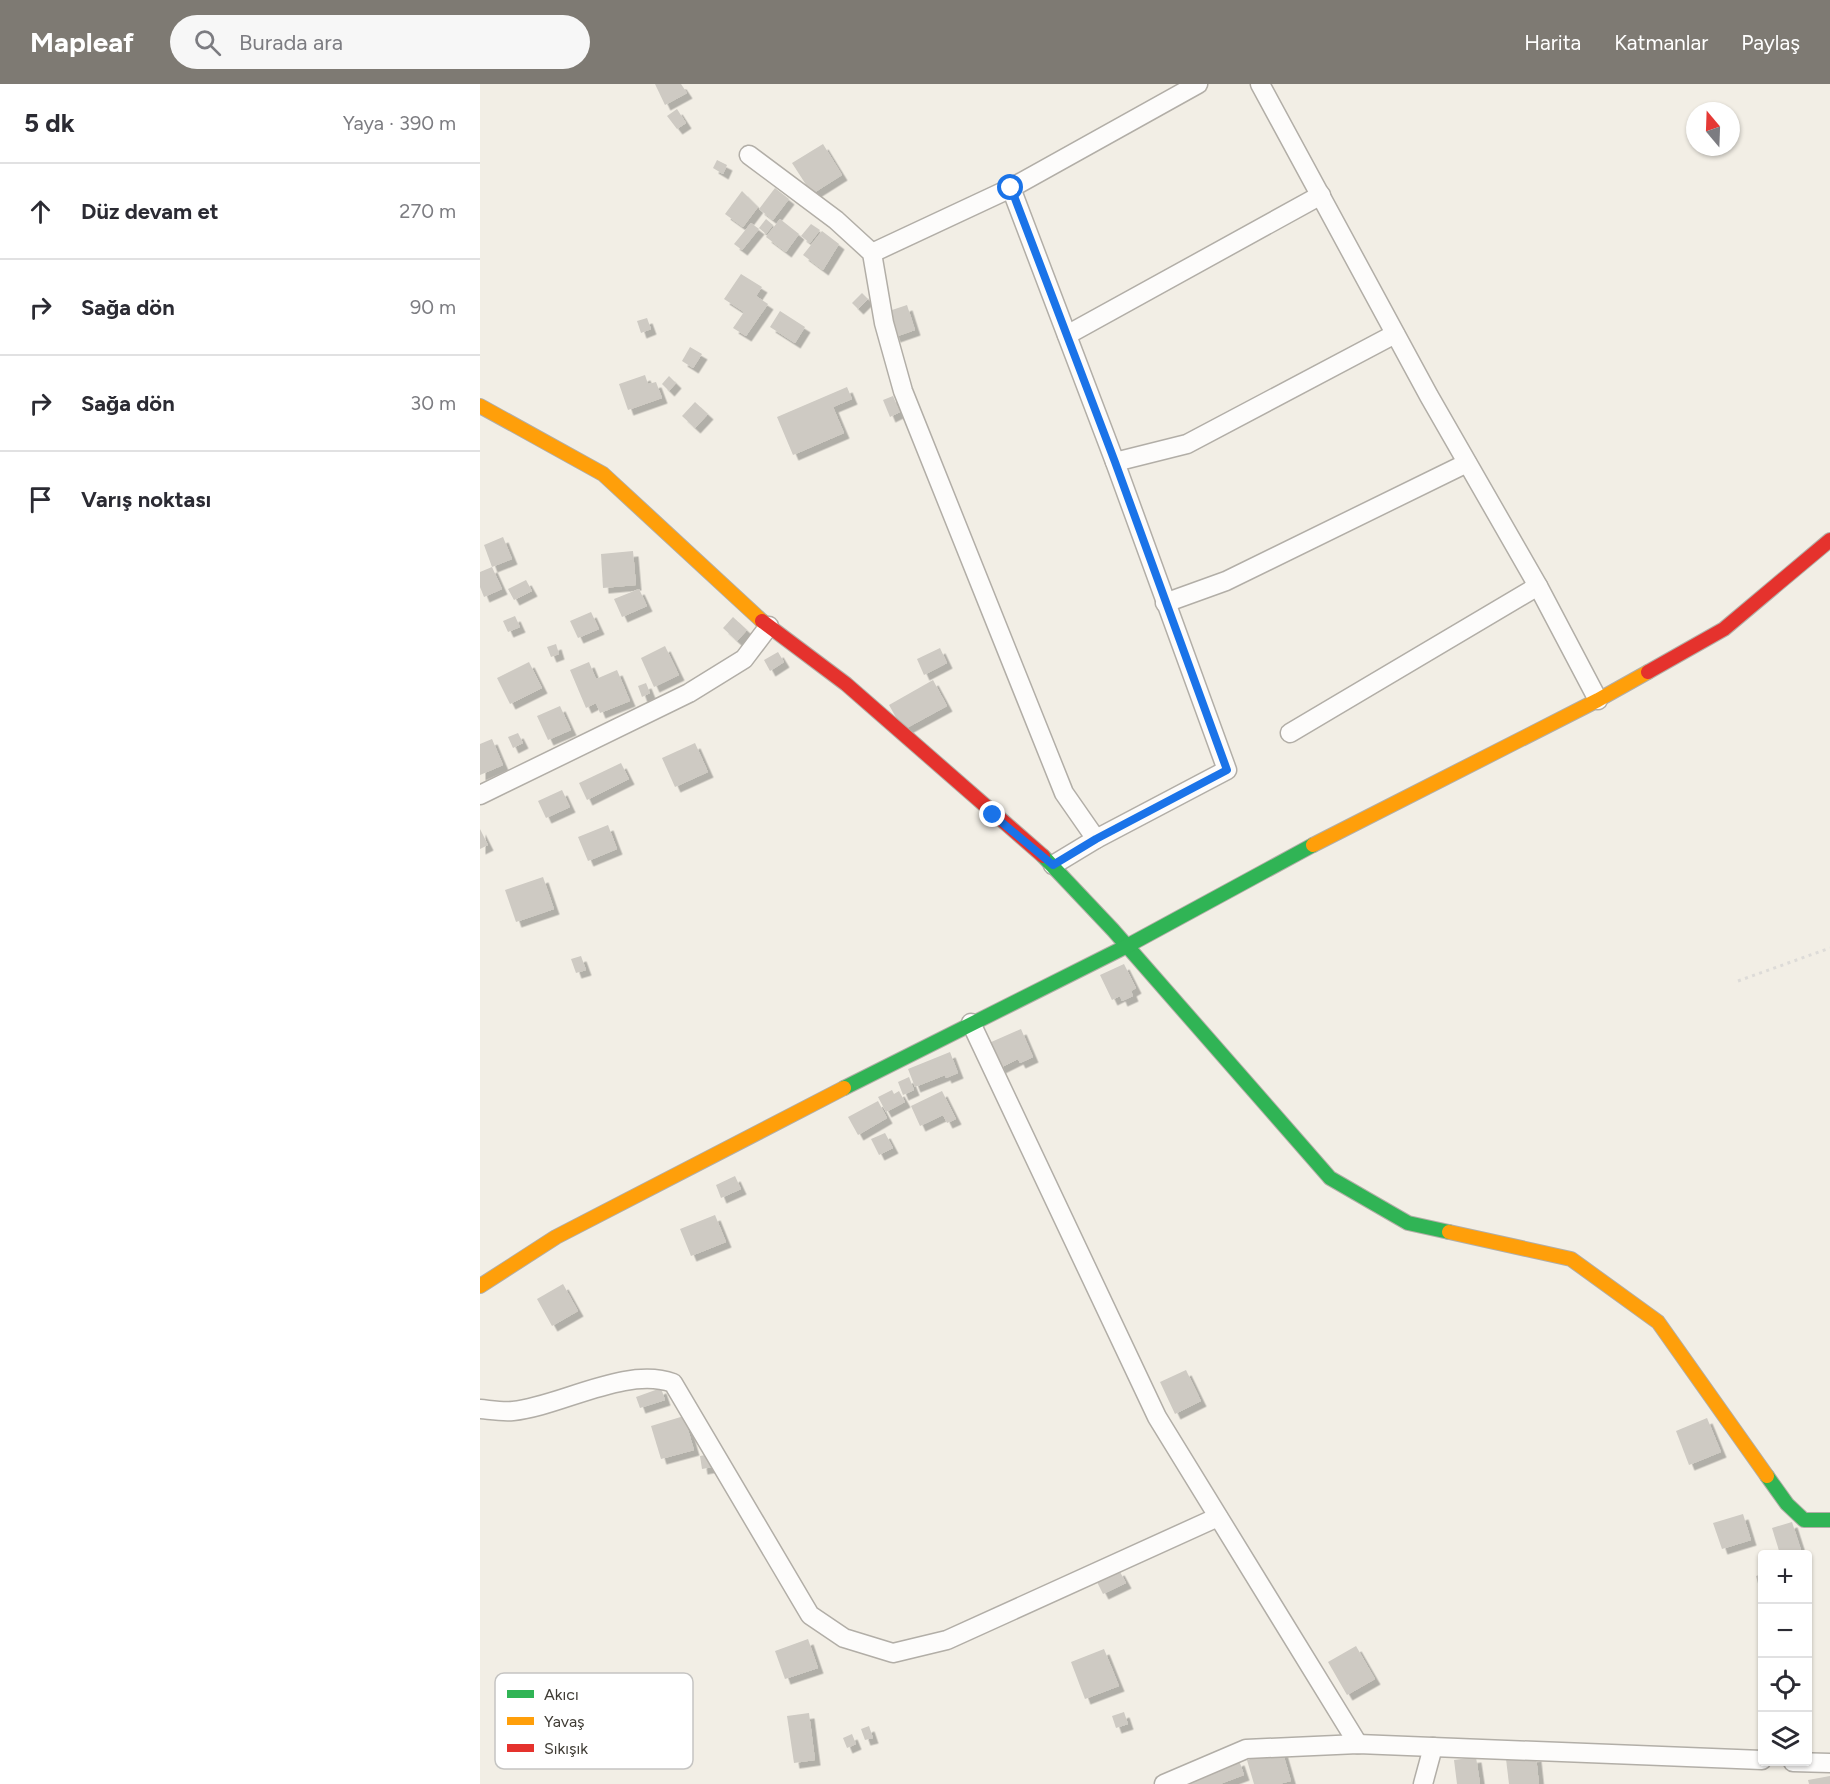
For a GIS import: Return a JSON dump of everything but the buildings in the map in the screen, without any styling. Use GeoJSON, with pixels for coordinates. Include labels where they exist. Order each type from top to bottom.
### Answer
{"type":"FeatureCollection","features":[{"type":"Feature","properties":{"kind":"street"},"geometry":{"type":"LineString","coordinates":[[872,253],[1011,188],[1198,84]]}},
{"type":"Feature","properties":{"kind":"street"},"geometry":{"type":"LineString","coordinates":[[1260,84],[1395,334],[1538,586],[1594,694]]}},
{"type":"Feature","properties":{"kind":"street"},"geometry":{"type":"LineString","coordinates":[[749,155],[836,220],[872,253],[884,323],[903,391],[1064,793],[1096,839]]}},
{"type":"Feature","properties":{"kind":"street"},"geometry":{"type":"LineString","coordinates":[[1011,188],[1115,462],[1227,770],[1096,839],[1053,865]]}},
{"type":"Feature","properties":{"kind":"street"},"geometry":{"type":"LineString","coordinates":[[1067,335],[1321,195]]}},
{"type":"Feature","properties":{"kind":"street"},"geometry":{"type":"LineString","coordinates":[[1115,462],[1187,444],[1395,334]]}},
{"type":"Feature","properties":{"kind":"street"},"geometry":{"type":"LineString","coordinates":[[480,406],[603,474],[769,626],[846,684],[1053,865],[1113,930],[1330,1178],[1408,1223],[1571,1259],[1658,1322],[1787,1503],[1804,1520],[1830,1520]]}},
{"type":"Feature","properties":{"kind":"street"},"geometry":{"type":"LineString","coordinates":[[1165,603],[1226,581],[1467,463]]}},
{"type":"Feature","properties":{"kind":"street"},"geometry":{"type":"LineString","coordinates":[[480,1286],[556,1237],[1125,944],[1594,694],[1724,629],[1830,540]]}},
{"type":"Feature","properties":{"kind":"street"},"geometry":{"type":"LineString","coordinates":[[1290,733],[1538,586]]}},
{"type":"Feature","properties":{"kind":"street"},"geometry":{"type":"LineString","coordinates":[[480,795],[689,693],[744,659],[769,626]]}},
{"type":"Feature","properties":{"kind":"street"},"geometry":{"type":"LineString","coordinates":[[971,1023],[1157,1417],[1359,1744]]}},
{"type":"Feature","properties":{"kind":"street"},"geometry":{"type":"LineString","coordinates":[[480,1409],[513,1411],[618,1383],[659,1377],[673,1383],[810,1615],[844,1638],[893,1653],[947,1640],[1218,1517]]}},
{"type":"Feature","properties":{"kind":"street"},"geometry":{"type":"LineString","coordinates":[[1164,1784],[1246,1749],[1359,1744],[1758,1760]]}},
{"type":"Feature","properties":{"kind":"street"},"geometry":{"type":"LineString","coordinates":[[1422,1784],[1434,1747]]}},
{"type":"Feature","properties":{"kind":"street"},"geometry":{"type":"LineString","coordinates":[[1812,1762],[1830,1763]]}},
{"type":"Feature","properties":{"kind":"path"},"geometry":{"type":"LineString","coordinates":[[1738,981],[1830,948]]}},
{"type":"Feature","properties":{"kind":"traffic: fast"},"geometry":{"type":"LineString","coordinates":[[844,1088],[1127,946],[1313,845]]}},
{"type":"Feature","properties":{"kind":"traffic: fast"},"geometry":{"type":"LineString","coordinates":[[1043,856],[1113,930],[1330,1178],[1408,1223],[1449,1232]]}},
{"type":"Feature","properties":{"kind":"traffic: fast"},"geometry":{"type":"LineString","coordinates":[[1767,1476],[1787,1504],[1804,1520],[1830,1520]]}},
{"type":"Feature","properties":{"kind":"traffic: slow"},"geometry":{"type":"LineString","coordinates":[[480,406],[603,474],[762,621]]}},
{"type":"Feature","properties":{"kind":"traffic: slow"},"geometry":{"type":"LineString","coordinates":[[1313,845],[1598,700],[1648,672]]}},
{"type":"Feature","properties":{"kind":"traffic: slow"},"geometry":{"type":"LineString","coordinates":[[480,1286],[556,1237],[844,1088]]}},
{"type":"Feature","properties":{"kind":"traffic: slow"},"geometry":{"type":"LineString","coordinates":[[1449,1232],[1571,1259],[1658,1322],[1767,1476]]}},
{"type":"Feature","properties":{"kind":"traffic: jam"},"geometry":{"type":"LineString","coordinates":[[1648,672],[1724,629],[1830,540]]}},
{"type":"Feature","properties":{"kind":"traffic: jam"},"geometry":{"type":"LineString","coordinates":[[762,621],[846,684],[1043,856]]}},
{"type":"Feature","properties":{"kind":"route"},"geometry":{"type":"LineString","coordinates":[[993,815],[1053,865],[1096,839],[1227,770],[1115,462],[1011,188]]}}]}
